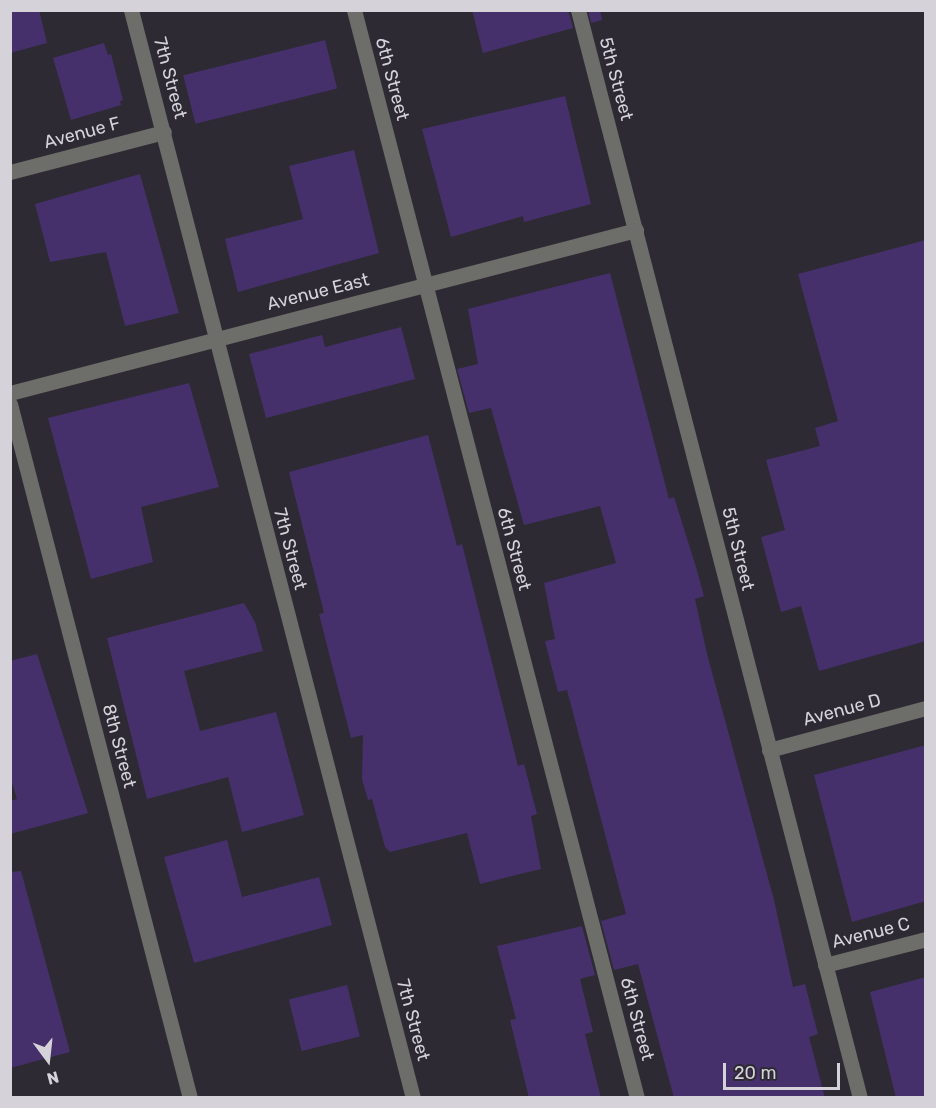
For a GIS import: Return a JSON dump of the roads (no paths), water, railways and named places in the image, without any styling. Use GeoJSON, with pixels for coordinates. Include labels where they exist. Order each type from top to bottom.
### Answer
{"type":"FeatureCollection","features":[{"type":"Feature","properties":{"kind":"lane","name":"7th Street"},"geometry":{"type":"LineString","coordinates":[[131,10],[413,1098]]}},
{"type":"Feature","properties":{"kind":"lane","name":"6th Street"},"geometry":{"type":"LineString","coordinates":[[354,10],[637,1098]]}},
{"type":"Feature","properties":{"kind":"lane","name":"5th Street"},"geometry":{"type":"LineString","coordinates":[[578,10],[861,1098]]}},
{"type":"Feature","properties":{"kind":"lane","name":"Avenue F"},"geometry":{"type":"LineString","coordinates":[[10,172],[164,132]]}},
{"type":"Feature","properties":{"kind":"lane","name":"Avenue East"},"geometry":{"type":"LineString","coordinates":[[10,393],[636,230]]}},
{"type":"Feature","properties":{"kind":"lane","name":"8th Street"},"geometry":{"type":"LineString","coordinates":[[10,405],[190,1098]]}},
{"type":"Feature","properties":{"kind":"lane","name":"Avenue D"},"geometry":{"type":"LineString","coordinates":[[769,750],[926,708]]}},
{"type":"Feature","properties":{"kind":"lane","name":"Avenue C"},"geometry":{"type":"LineString","coordinates":[[825,965],[926,939]]}}]}
